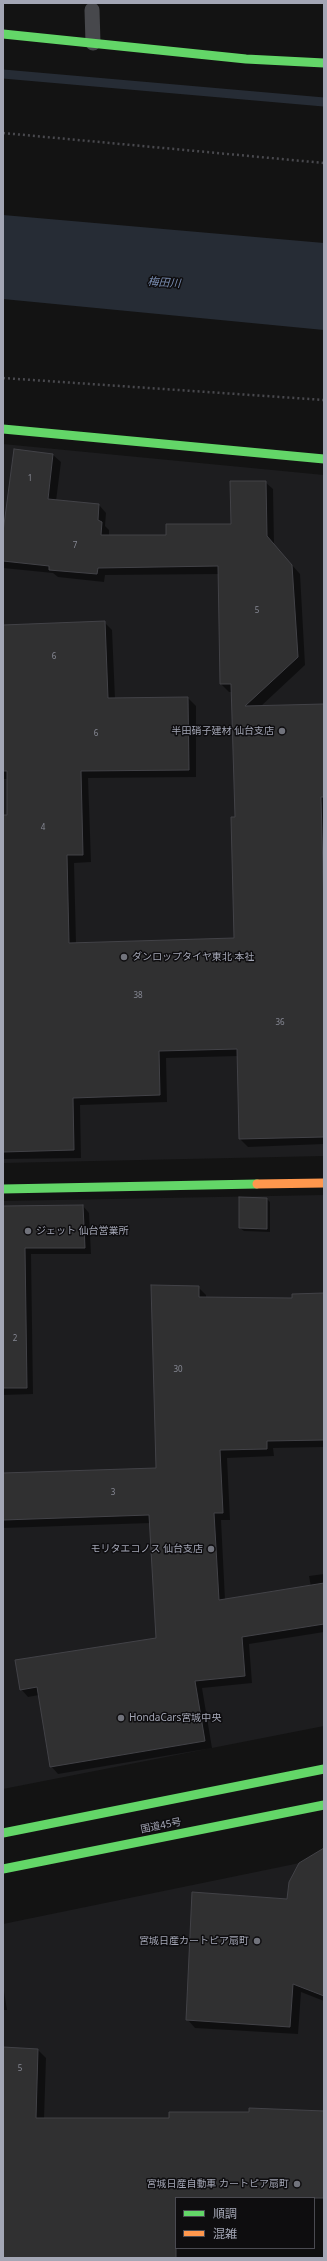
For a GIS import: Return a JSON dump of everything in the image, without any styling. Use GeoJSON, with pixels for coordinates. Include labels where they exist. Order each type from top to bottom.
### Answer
{"type":"FeatureCollection","features":[{"type":"Feature","properties":{"kind":"main road"},"geometry":{"type":"LineString","coordinates":[[3,34],[246,59],[324,63]]}},
{"type":"Feature","properties":{"kind":"main road"},"geometry":{"type":"LineString","coordinates":[[3,429],[324,459]]}},
{"type":"Feature","properties":{"kind":"main road"},"geometry":{"type":"LineString","coordinates":[[3,1189],[324,1182]]}},
{"type":"Feature","properties":{"kind":"main road"},"geometry":{"type":"LineString","coordinates":[[3,1833],[324,1769]]}},
{"type":"Feature","properties":{"kind":"main road","name":"国道45号"},"geometry":{"type":"LineString","coordinates":[[3,1869],[324,1805]]}},
{"type":"Feature","properties":{"kind":"lane"},"geometry":{"type":"LineString","coordinates":[[92,10],[93,43]]}},
{"type":"Feature","properties":{"kind":"path"},"geometry":{"type":"LineString","coordinates":[[3,133],[324,164]]}},
{"type":"Feature","properties":{"kind":"path"},"geometry":{"type":"LineString","coordinates":[[3,378],[324,400]]}},
{"type":"Feature","properties":{"kind":"shaded area"},"geometry":{"type":"Polygon","coordinates":[[[3,444],[324,475],[324,1156],[3,1163],[3,444]]]}},
{"type":"Feature","properties":{"kind":"shaded area"},"geometry":{"type":"Polygon","coordinates":[[[324,1195],[324,1726],[3,1789],[3,1201],[324,1195]]]}},
{"type":"Feature","properties":{"kind":"shaded area"},"geometry":{"type":"Polygon","coordinates":[[[324,1858],[324,2258],[3,2258],[3,1924],[324,1858]]]}},
{"type":"Feature","properties":{"kind":"water","name":"梅田川"},"geometry":{"type":"Polygon","coordinates":[[[3,215],[324,243],[324,330],[3,299],[3,215]]]}},
{"type":"Feature","properties":{"kind":"building"},"geometry":{"type":"Polygon","coordinates":[[[14,449],[53,454],[48,499],[99,504],[98,520],[102,522],[101,535],[166,535],[166,524],[231,524],[230,481],[266,481],[267,536],[292,565],[298,657],[245,706],[324,704],[324,797],[321,797],[324,909],[324,1137],[239,1139],[237,1049],[159,1051],[160,1095],[73,1098],[74,1150],[3,1152],[3,815],[7,815],[7,771],[3,771],[3,625],[105,621],[108,698],[188,697],[189,770],[81,771],[83,855],[67,855],[69,943],[234,938],[231,817],[235,817],[231,684],[220,684],[218,566],[98,568],[97,574],[49,570],[49,566],[3,561],[3,532],[14,449]]]}},
{"type":"Feature","properties":{"kind":"building"},"geometry":{"type":"Polygon","coordinates":[[[239,1197],[267,1198],[267,1229],[239,1228],[239,1197]]]}},
{"type":"Feature","properties":{"kind":"building"},"geometry":{"type":"Polygon","coordinates":[[[83,1205],[85,1248],[25,1248],[27,1388],[3,1388],[3,1206],[83,1205]]]}},
{"type":"Feature","properties":{"kind":"building"},"geometry":{"type":"Polygon","coordinates":[[[151,1285],[199,1286],[199,1297],[292,1298],[292,1294],[324,1293],[324,1440],[267,1441],[267,1449],[220,1450],[223,1513],[214,1513],[219,1600],[324,1583],[324,1624],[242,1637],[245,1676],[195,1681],[205,1741],[50,1767],[37,1687],[20,1690],[15,1660],[156,1638],[149,1515],[3,1520],[3,1473],[156,1468],[151,1285]]]}},
{"type":"Feature","properties":{"kind":"building","name":"宮城日産カートピア扇町"},"geometry":{"type":"Polygon","coordinates":[[[324,1848],[324,1996],[293,1984],[290,2027],[186,2020],[192,1892],[287,1899],[289,1882],[299,1863],[324,1848]]]}},
{"type":"Feature","properties":{"kind":"building"},"geometry":{"type":"Polygon","coordinates":[[[3,2047],[38,2049],[36,2118],[169,2118],[169,2112],[249,2112],[249,2108],[324,2111],[324,2198],[175,2197],[176,2258],[3,2258],[3,2047]]]}},
{"type":"Feature","properties":{"kind":"waterway"},"geometry":{"type":"LineString","coordinates":[[3,74],[324,102]]}},
{"type":"Feature","properties":{"kind":"traffic: fast"},"geometry":{"type":"LineString","coordinates":[[3,34],[246,59],[324,63]]}},
{"type":"Feature","properties":{"kind":"traffic: fast"},"geometry":{"type":"LineString","coordinates":[[3,429],[324,459]]}},
{"type":"Feature","properties":{"kind":"traffic: fast"},"geometry":{"type":"LineString","coordinates":[[3,1189],[257,1184]]}},
{"type":"Feature","properties":{"kind":"traffic: fast"},"geometry":{"type":"LineString","coordinates":[[3,1833],[324,1769]]}},
{"type":"Feature","properties":{"kind":"traffic: fast"},"geometry":{"type":"LineString","coordinates":[[3,1869],[324,1805]]}},
{"type":"Feature","properties":{"kind":"traffic: slow"},"geometry":{"type":"LineString","coordinates":[[257,1184],[324,1183]]}},
{"type":"Feature","properties":{"kind":"place","name":"半田硝子建材 仙台支店"},"geometry":{"type":"Point","coordinates":[282,731]}},
{"type":"Feature","properties":{"kind":"place","name":"ダンロップタイヤ東北 本社"},"geometry":{"type":"Point","coordinates":[124,957]}},
{"type":"Feature","properties":{"kind":"place","name":"ジェット 仙台営業所"},"geometry":{"type":"Point","coordinates":[28,1231]}},
{"type":"Feature","properties":{"kind":"place","name":"モリタエコノス 仙台支店"},"geometry":{"type":"Point","coordinates":[211,1549]}},
{"type":"Feature","properties":{"kind":"place","name":"HondaCars宮城中央"},"geometry":{"type":"Point","coordinates":[121,1718]}},
{"type":"Feature","properties":{"kind":"place","name":"宮城日産カートピア扇町"},"geometry":{"type":"Point","coordinates":[257,1941]}},
{"type":"Feature","properties":{"kind":"place","name":"宮城日産自動車 カートピア扇町"},"geometry":{"type":"Point","coordinates":[297,2184]}}]}
